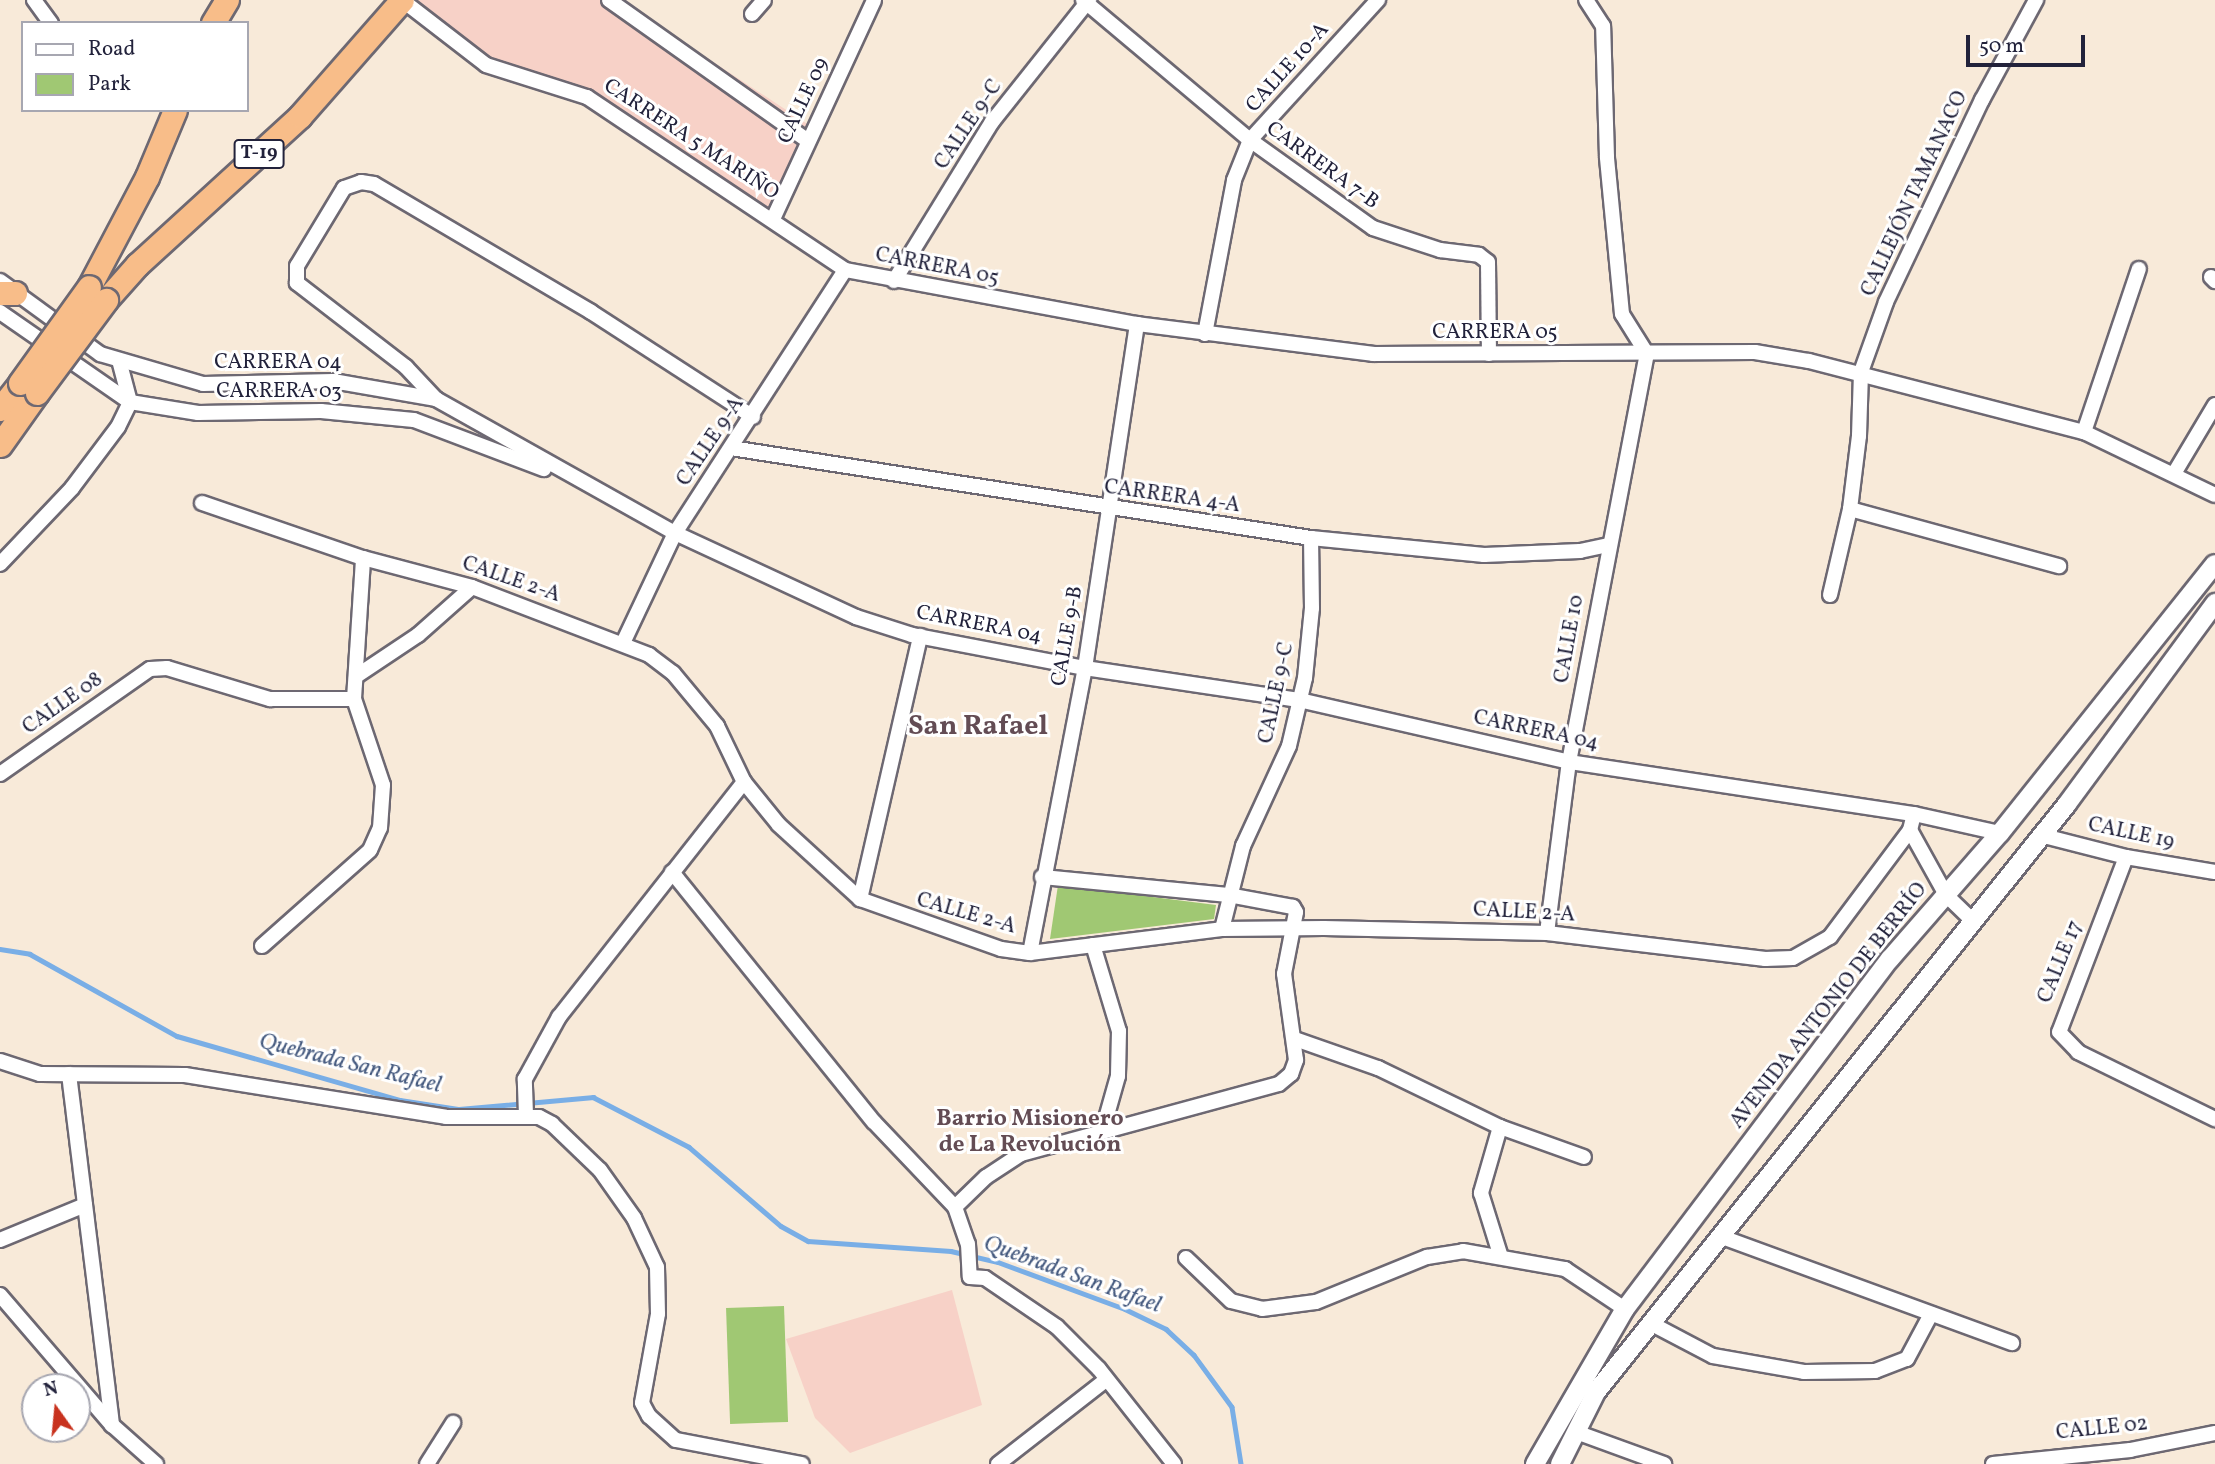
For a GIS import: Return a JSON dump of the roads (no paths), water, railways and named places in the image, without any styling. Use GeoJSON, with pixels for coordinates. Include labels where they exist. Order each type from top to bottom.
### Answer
{"type":"FeatureCollection","features":[{"type":"Feature","properties":{"kind":"highway"},"geometry":{"type":"LineString","coordinates":[[214,21],[227,0]]}},
{"type":"Feature","properties":{"kind":"highway","name":"T-19"},"geometry":{"type":"LineString","coordinates":[[98,293],[136,265],[300,116],[402,0]]}},
{"type":"Feature","properties":{"kind":"highway","name":"T-19"},"geometry":{"type":"LineString","coordinates":[[0,445],[29,388],[98,293],[174,112]]}},
{"type":"Feature","properties":{"kind":"highway","name":"T-19"},"geometry":{"type":"LineString","coordinates":[[0,409],[29,388]]}},
{"type":"Feature","properties":{"kind":"street"},"geometry":{"type":"LineString","coordinates":[[34,0],[50,21]]}},
{"type":"Feature","properties":{"kind":"street","name":"CARRERA 5 MARIÑO"},"geometry":{"type":"LineString","coordinates":[[402,0],[486,65],[587,97],[774,219]]}},
{"type":"Feature","properties":{"kind":"street"},"geometry":{"type":"LineString","coordinates":[[609,0],[808,141]]}},
{"type":"Feature","properties":{"kind":"street"},"geometry":{"type":"LineString","coordinates":[[752,14],[764,0]]}},
{"type":"Feature","properties":{"kind":"street","name":"CALLE 09"},"geometry":{"type":"LineString","coordinates":[[774,219],[874,0]]}},
{"type":"Feature","properties":{"kind":"street","name":"CALLE 10-A"},"geometry":{"type":"LineString","coordinates":[[1205,334],[1234,180],[1250,140],[1378,0]]}},
{"type":"Feature","properties":{"kind":"street"},"geometry":{"type":"LineString","coordinates":[[1586,0],[1603,26],[1607,157],[1622,314],[1647,354]]}},
{"type":"Feature","properties":{"kind":"street","name":"CALLEJÓN TAMANACO"},"geometry":{"type":"LineString","coordinates":[[1830,595],[1850,509],[1861,372],[1886,302],[1982,100],[2036,0]]}},
{"type":"Feature","properties":{"kind":"street","name":"CARRERA 7-B"},"geometry":{"type":"LineString","coordinates":[[1086,1],[1250,140],[1373,228],[1440,250],[1479,255],[1488,262],[1489,354]]}},
{"type":"Feature","properties":{"kind":"street","name":"CALLE 9-C"},"geometry":{"type":"LineString","coordinates":[[894,281],[992,122],[1086,1]]}},
{"type":"Feature","properties":{"kind":"street"},"geometry":{"type":"LineString","coordinates":[[436,399],[405,367],[297,283],[297,266],[344,188],[361,182],[374,184],[591,312],[753,417]]}},
{"type":"Feature","properties":{"kind":"street","name":"CARRERA 05"},"geometry":{"type":"LineString","coordinates":[[774,219],[845,270],[894,281],[1205,334],[1373,354],[1755,352],[1861,372],[2084,432],[2175,472],[2215,495]]}},
{"type":"Feature","properties":{"kind":"street"},"geometry":{"type":"LineString","coordinates":[[2084,432],[2138,269]]}},
{"type":"Feature","properties":{"kind":"street","name":"CALLE 9-A"},"geometry":{"type":"LineString","coordinates":[[623,643],[675,533],[753,417],[845,270]]}},
{"type":"Feature","properties":{"kind":"street","name":"CARRERA 04"},"geometry":{"type":"LineString","coordinates":[[5,289],[100,354],[203,384],[333,381],[436,399],[575,480],[675,533],[856,617],[920,636],[1086,668],[1299,700],[1569,762],[1914,814],[2000,833]]}},
{"type":"Feature","properties":{"kind":"street","name":"CARRERA 03"},"geometry":{"type":"LineString","coordinates":[[0,312],[130,402],[198,413],[321,411],[414,420],[575,480]]}},
{"type":"Feature","properties":{"kind":"street","name":"CALLE 9-B"},"geometry":{"type":"LineString","coordinates":[[1030,953],[1042,877],[1086,668],[1137,324]]}},
{"type":"Feature","properties":{"kind":"street","name":"CALLE 10"},"geometry":{"type":"LineString","coordinates":[[1547,933],[1569,762],[1647,354]]}},
{"type":"Feature","properties":{"kind":"street"},"geometry":{"type":"LineString","coordinates":[[0,564],[72,488],[118,427],[130,402],[118,360]]}},
{"type":"Feature","properties":{"kind":"street"},"geometry":{"type":"LineString","coordinates":[[2175,472],[2215,405]]}},
{"type":"Feature","properties":{"kind":"street","name":"CARRERA 4-A"},"geometry":{"type":"LineString","coordinates":[[731,449],[1311,538],[1484,555],[1580,551],[1609,545]]}},
{"type":"Feature","properties":{"kind":"street","name":"CALLE 2-A"},"geometry":{"type":"LineString","coordinates":[[202,503],[363,558],[472,587],[623,643],[673,673],[717,726],[744,782],[779,825],[860,899],[1001,949],[1030,953],[1222,929],[1292,929],[1547,933],[1765,959],[1793,958],[1830,937],[1910,830],[1914,814]]}},
{"type":"Feature","properties":{"kind":"street"},"geometry":{"type":"LineString","coordinates":[[1850,509],[2059,566]]}},
{"type":"Feature","properties":{"kind":"street","name":"CALLE 9-C"},"geometry":{"type":"LineString","coordinates":[[1222,929],[1244,846],[1289,747],[1299,700],[1312,608],[1311,538]]}},
{"type":"Feature","properties":{"kind":"street"},"geometry":{"type":"LineString","coordinates":[[262,946],[370,850],[380,828],[383,785],[354,698],[358,675],[363,558]]}},
{"type":"Feature","properties":{"kind":"street","name":"AVENIDA ANTONIO DE BERRÍO"},"geometry":{"type":"LineString","coordinates":[[1535,1464],[1625,1308],[1890,959],[2000,833],[2215,564]]}},
{"type":"Feature","properties":{"kind":"street"},"geometry":{"type":"LineString","coordinates":[[358,675],[418,635],[472,587]]}},
{"type":"Feature","properties":{"kind":"street"},"geometry":{"type":"LineString","coordinates":[[1560,1464],[1596,1392],[2040,835],[2215,603]]}},
{"type":"Feature","properties":{"kind":"street"},"geometry":{"type":"LineString","coordinates":[[860,899],[920,636]]}},
{"type":"Feature","properties":{"kind":"street","name":"CALLE 08"},"geometry":{"type":"LineString","coordinates":[[0,774],[150,669],[167,668],[270,699],[354,698]]}},
{"type":"Feature","properties":{"kind":"street"},"geometry":{"type":"LineString","coordinates":[[525,1111],[525,1079],[559,1017],[744,782]]}},
{"type":"Feature","properties":{"kind":"street"},"geometry":{"type":"LineString","coordinates":[[1910,830],[1946,895],[1972,920]]}},
{"type":"Feature","properties":{"kind":"street","name":"CALLE 19"},"geometry":{"type":"LineString","coordinates":[[2040,835],[2126,857],[2215,872]]}},
{"type":"Feature","properties":{"kind":"street","name":"CALLE 17"},"geometry":{"type":"LineString","coordinates":[[2126,857],[2059,1032],[2078,1052],[2215,1119]]}},
{"type":"Feature","properties":{"kind":"street"},"geometry":{"type":"LineString","coordinates":[[672,872],[874,1122],[955,1207],[968,1244],[970,1277],[985,1278],[1056,1327],[1105,1380],[1174,1464]]}},
{"type":"Feature","properties":{"kind":"street"},"geometry":{"type":"LineString","coordinates":[[955,1207],[986,1177],[1021,1154],[1104,1129],[1279,1084],[1291,1074],[1296,1060],[1284,974],[1296,912],[1287,904],[1229,895],[1042,877]]}},
{"type":"Feature","properties":{"kind":"street"},"geometry":{"type":"LineString","coordinates":[[1093,945],[1119,1031],[1118,1076],[1104,1129]]}},
{"type":"Feature","properties":{"kind":"street"},"geometry":{"type":"LineString","coordinates":[[1295,1039],[1378,1068],[1500,1128],[1584,1157]]}},
{"type":"Feature","properties":{"kind":"street"},"geometry":{"type":"LineString","coordinates":[[0,1061],[40,1074],[185,1075],[446,1117],[525,1111],[552,1124],[600,1170],[634,1219],[657,1267],[658,1314],[642,1403],[649,1416],[676,1440],[802,1464]]}},
{"type":"Feature","properties":{"kind":"street"},"geometry":{"type":"LineString","coordinates":[[69,1074],[112,1425]]}},
{"type":"Feature","properties":{"kind":"street"},"geometry":{"type":"LineString","coordinates":[[1500,1128],[1481,1193],[1500,1254]]}},
{"type":"Feature","properties":{"kind":"street"},"geometry":{"type":"LineString","coordinates":[[0,1240],[85,1205]]}},
{"type":"Feature","properties":{"kind":"street"},"geometry":{"type":"LineString","coordinates":[[1722,1237],[2012,1343]]}},
{"type":"Feature","properties":{"kind":"street"},"geometry":{"type":"LineString","coordinates":[[1186,1258],[1231,1301],[1273,1310],[1316,1302],[1427,1257],[1463,1251],[1500,1254],[1565,1269],[1625,1308]]}},
{"type":"Feature","properties":{"kind":"street"},"geometry":{"type":"LineString","coordinates":[[0,1295],[112,1425],[156,1464]]}},
{"type":"Feature","properties":{"kind":"street"},"geometry":{"type":"LineString","coordinates":[[1652,1324],[1713,1356],[1804,1372],[1875,1371],[1907,1359],[1931,1314]]}},
{"type":"Feature","properties":{"kind":"street"},"geometry":{"type":"LineString","coordinates":[[998,1464],[1105,1380]]}},
{"type":"Feature","properties":{"kind":"street"},"geometry":{"type":"LineString","coordinates":[[426,1464],[453,1423]]}},
{"type":"Feature","properties":{"kind":"street"},"geometry":{"type":"LineString","coordinates":[[1576,1432],[1664,1464]]}},
{"type":"Feature","properties":{"kind":"street","name":"CALLE 02"},"geometry":{"type":"LineString","coordinates":[[1993,1464],[2130,1450],[2215,1433]]}},
{"type":"Feature","properties":{"kind":"waterway","name":"Quebrada San Rafael"},"geometry":{"type":"LineString","coordinates":[[0,949],[30,954],[177,1036],[400,1100],[459,1109],[593,1097],[689,1147],[781,1226],[808,1241],[951,1251],[998,1262],[1125,1309],[1166,1329],[1194,1355],[1232,1407],[1241,1464]]}},
{"type":"Feature","properties":{"kind":"district","name":"San Rafael"},"geometry":{"type":"Point","coordinates":[978,727]}},
{"type":"Feature","properties":{"kind":"district","name":"Barrio Misionero de La Revolución"},"geometry":{"type":"Point","coordinates":[1030,1132]}}]}
